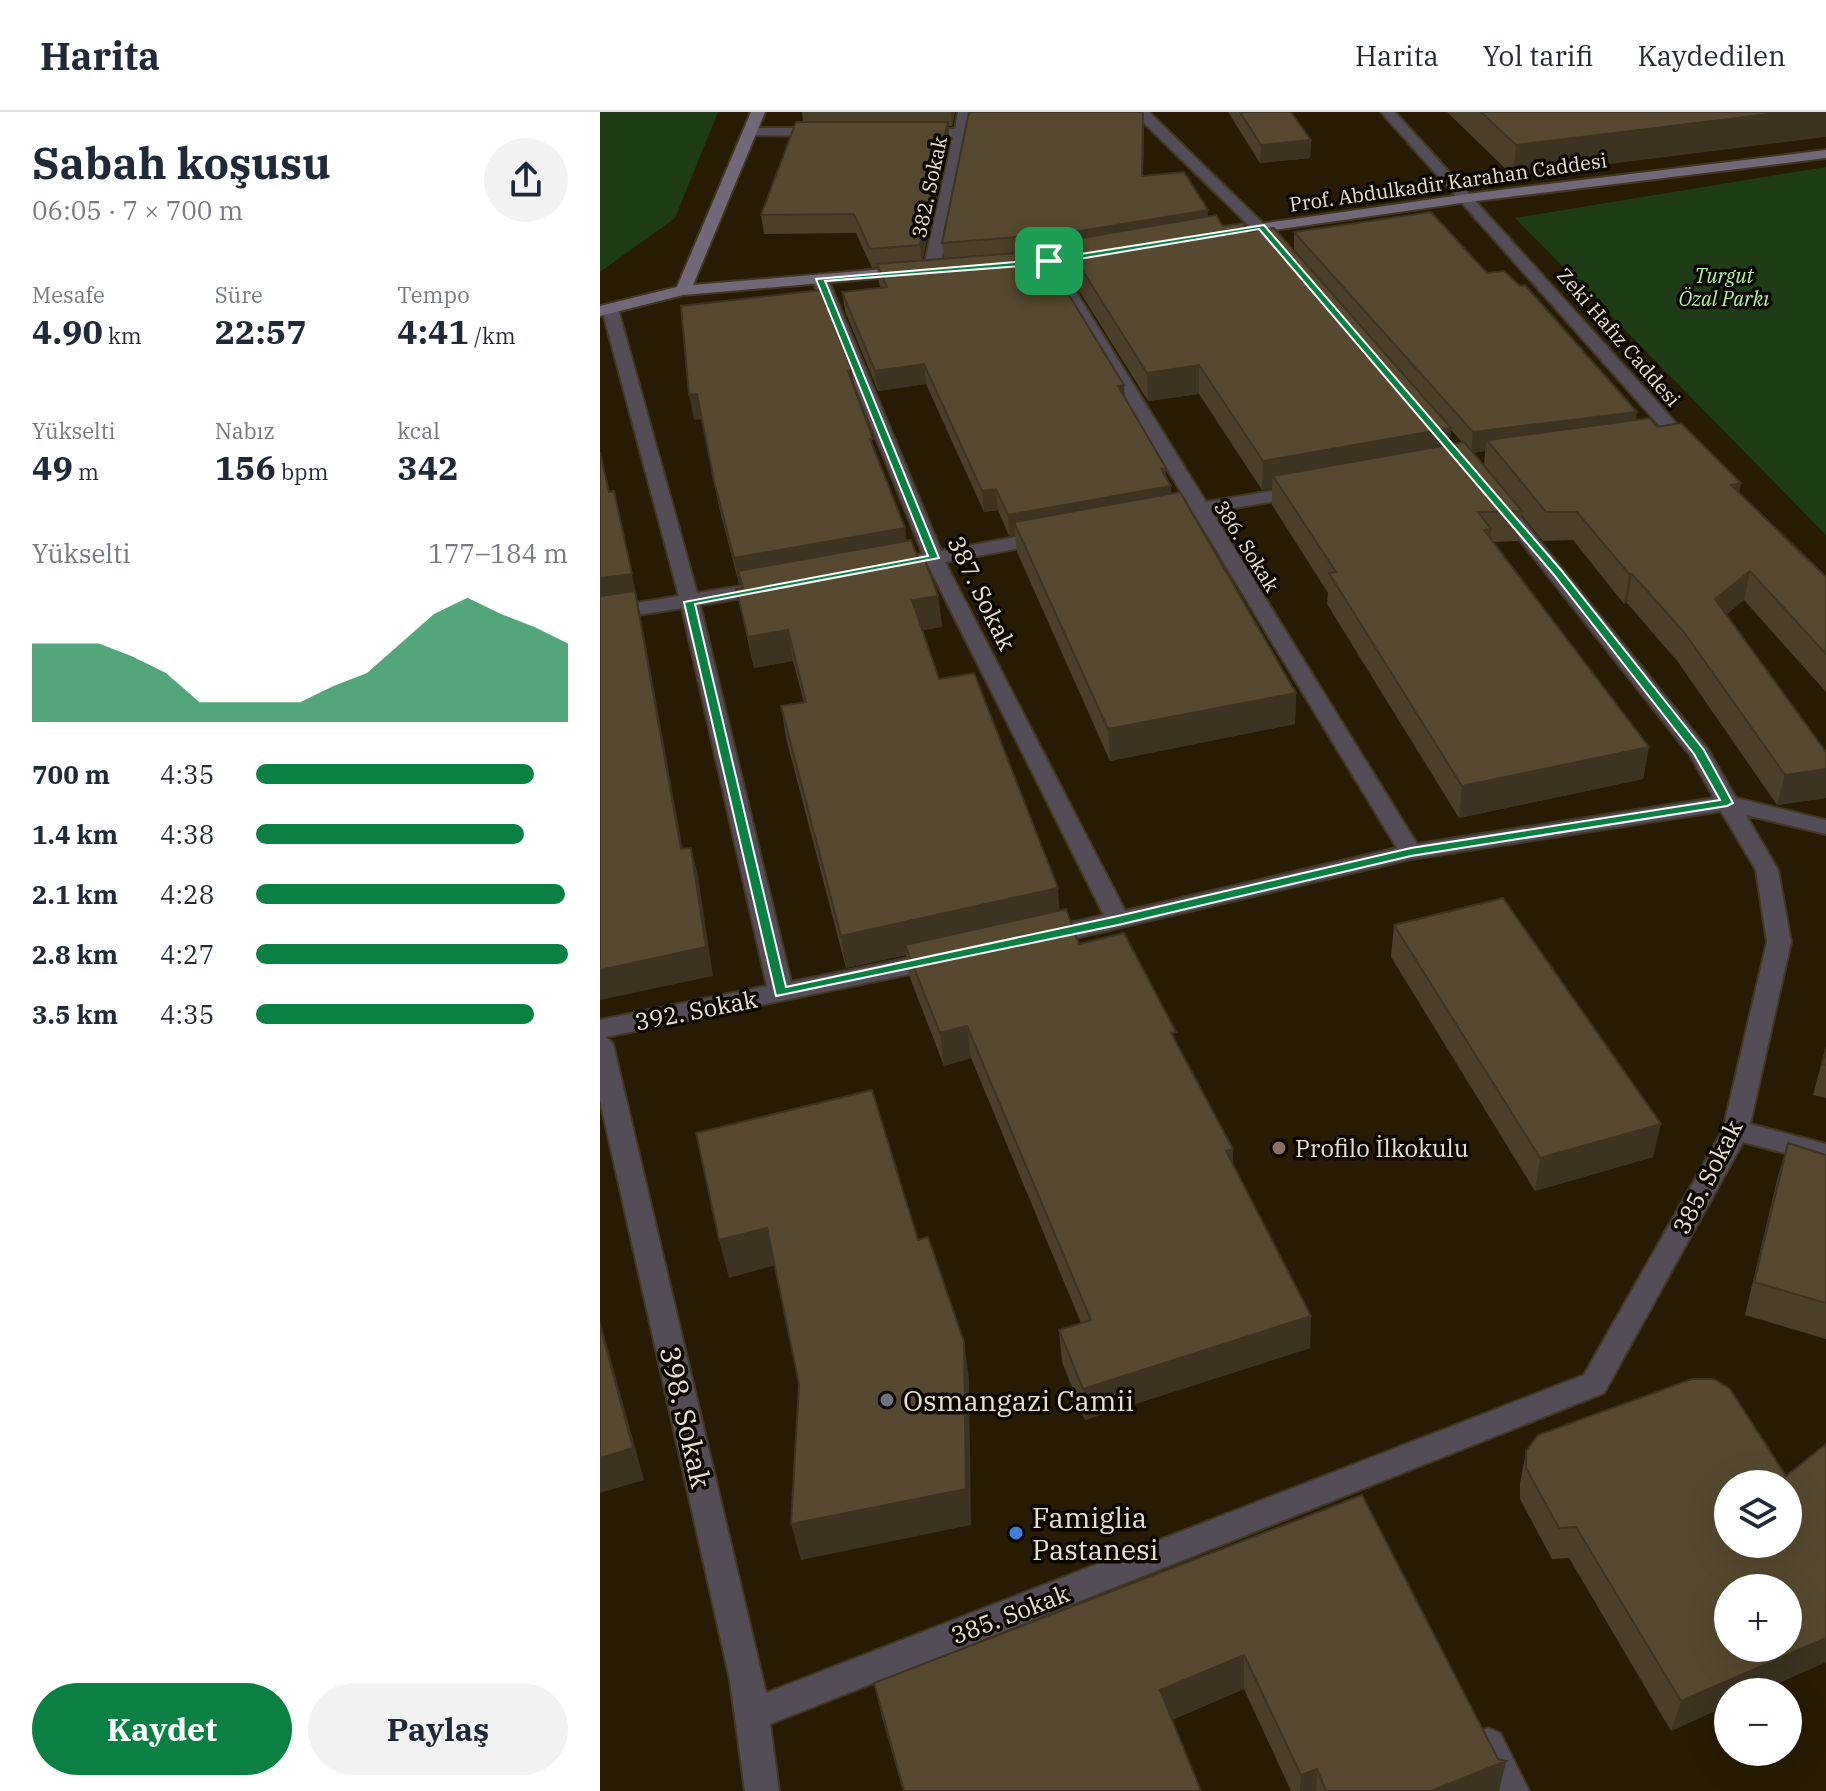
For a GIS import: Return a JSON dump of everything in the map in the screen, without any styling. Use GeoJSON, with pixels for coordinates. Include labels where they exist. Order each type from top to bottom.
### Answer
{"type":"FeatureCollection","features":[{"type":"Feature","properties":{"kind":"main road"},"geometry":{"type":"LineString","coordinates":[[683,290],[758,112]]}},
{"type":"Feature","properties":{"kind":"main road","name":"Prof. Abdulkadir Karahan Caddesi"},"geometry":{"type":"LineString","coordinates":[[1202,237],[1468,198],[1826,154]]}},
{"type":"Feature","properties":{"kind":"main road"},"geometry":{"type":"LineString","coordinates":[[1005,265],[1113,252]]}},
{"type":"Feature","properties":{"kind":"main road"},"geometry":{"type":"LineString","coordinates":[[605,310],[683,290],[939,270]]}},
{"type":"Feature","properties":{"kind":"street","name":"382. Sokak"},"geometry":{"type":"LineString","coordinates":[[939,270],[965,112]]}},
{"type":"Feature","properties":{"kind":"street"},"geometry":{"type":"LineString","coordinates":[[1135,112],[1144,115],[1261,227],[1292,262]]}},
{"type":"Feature","properties":{"kind":"street","name":"Zeki Hafız Caddesi"},"geometry":{"type":"LineString","coordinates":[[1388,112],[1468,198],[1668,435],[1697,455]]}},
{"type":"Feature","properties":{"kind":"street"},"geometry":{"type":"LineString","coordinates":[[750,132],[840,132]]}},
{"type":"Feature","properties":{"kind":"street"},"geometry":{"type":"LineString","coordinates":[[901,133],[961,133]]}},
{"type":"Feature","properties":{"kind":"street","name":"386. Sokak"},"geometry":{"type":"LineString","coordinates":[[1049,261],[1198,509],[1411,852]]}},
{"type":"Feature","properties":{"kind":"street","name":"387. Sokak"},"geometry":{"type":"LineString","coordinates":[[820,279],[934,558],[1118,920]]}},
{"type":"Feature","properties":{"kind":"street"},"geometry":{"type":"LineString","coordinates":[[605,310],[690,602],[781,993]]}},
{"type":"Feature","properties":{"kind":"street"},"geometry":{"type":"LineString","coordinates":[[1136,520],[1324,487]]}},
{"type":"Feature","properties":{"kind":"street","name":"385. Sokak"},"geometry":{"type":"LineString","coordinates":[[752,1715],[1359,1494],[1594,1384],[1736,1130],[1779,942],[1767,870],[1699,753],[1486,487]]}},
{"type":"Feature","properties":{"kind":"street"},"geometry":{"type":"LineString","coordinates":[[873,569],[1059,535]]}},
{"type":"Feature","properties":{"kind":"street"},"geometry":{"type":"LineString","coordinates":[[600,615],[781,585]]}},
{"type":"Feature","properties":{"kind":"street"},"geometry":{"type":"LineString","coordinates":[[1027,941],[1411,852],[1727,803],[1826,827]]}},
{"type":"Feature","properties":{"kind":"street","name":"392. Sokak"},"geometry":{"type":"LineString","coordinates":[[600,1029],[966,954]]}},
{"type":"Feature","properties":{"kind":"street","name":"398. Sokak"},"geometry":{"type":"LineString","coordinates":[[600,1044],[747,1680],[762,1791]]}},
{"type":"Feature","properties":{"kind":"street"},"geometry":{"type":"LineString","coordinates":[[1736,1130],[1826,1154]]}},
{"type":"Feature","properties":{"kind":"street"},"geometry":{"type":"LineString","coordinates":[[1475,1720],[1512,1791]]}},
{"type":"Feature","properties":{"kind":"green space"},"geometry":{"type":"Polygon","coordinates":[[[600,112],[718,112],[675,218],[600,272],[600,112]]]}},
{"type":"Feature","properties":{"kind":"green space","name":"Turgut Özal Parkı"},"geometry":{"type":"Polygon","coordinates":[[[1826,167],[1826,535],[1515,218],[1826,167]]]}},
{"type":"Feature","properties":{"kind":"building"},"geometry":{"type":"Polygon","coordinates":[[[969,112],[1143,112],[1142,176],[1184,172],[1208,210],[1068,233],[942,243],[969,112]]]}},
{"type":"Feature","properties":{"kind":"building"},"geometry":{"type":"Polygon","coordinates":[[[1240,112],[1291,112],[1311,140],[1261,145],[1240,112]]]}},
{"type":"Feature","properties":{"kind":"building"},"geometry":{"type":"Polygon","coordinates":[[[1481,112],[1786,112],[1516,145],[1481,112]]]}},
{"type":"Feature","properties":{"kind":"building"},"geometry":{"type":"Polygon","coordinates":[[[796,122],[948,122],[920,245],[870,249],[854,214],[761,215],[796,122]]]}},
{"type":"Feature","properties":{"kind":"building"},"geometry":{"type":"Polygon","coordinates":[[[1431,212],[1487,273],[1504,271],[1520,286],[1525,285],[1637,412],[1473,432],[1294,232],[1431,212]]]}},
{"type":"Feature","properties":{"kind":"building"},"geometry":{"type":"Polygon","coordinates":[[[1216,215],[1223,226],[1243,223],[1249,232],[1274,228],[1451,428],[1263,461],[1199,365],[1147,373],[1064,241],[1216,215]]]}},
{"type":"Feature","properties":{"kind":"building"},"geometry":{"type":"Polygon","coordinates":[[[1042,251],[1124,385],[1118,386],[1166,468],[1161,469],[1171,486],[1008,515],[996,489],[982,491],[924,364],[875,371],[842,292],[887,287],[877,264],[1042,251]]]}},
{"type":"Feature","properties":{"kind":"building"},"geometry":{"type":"Polygon","coordinates":[[[820,290],[852,370],[848,371],[873,439],[870,439],[905,528],[734,558],[714,481],[697,394],[689,395],[681,306],[820,290]]]}},
{"type":"Feature","properties":{"kind":"building"},"geometry":{"type":"Polygon","coordinates":[[[1650,418],[1657,427],[1681,423],[1741,483],[1731,485],[1826,577],[1826,654],[1750,571],[1715,599],[1826,752],[1826,769],[1785,775],[1684,632],[1629,574],[1577,512],[1546,512],[1487,440],[1650,418]]]}},
{"type":"Feature","properties":{"kind":"building"},"geometry":{"type":"Polygon","coordinates":[[[1464,442],[1522,511],[1478,512],[1491,529],[1484,530],[1649,747],[1462,786],[1329,573],[1336,572],[1273,476],[1464,442]]]}},
{"type":"Feature","properties":{"kind":"building"},"geometry":{"type":"Polygon","coordinates":[[[600,452],[609,492],[614,491],[632,574],[600,578],[600,452]]]}},
{"type":"Feature","properties":{"kind":"building"},"geometry":{"type":"Polygon","coordinates":[[[1180,492],[1296,693],[1108,729],[1014,522],[1180,492]]]}},
{"type":"Feature","properties":{"kind":"building"},"geometry":{"type":"Polygon","coordinates":[[[911,540],[919,561],[925,560],[938,596],[912,600],[939,679],[974,673],[1058,888],[841,936],[781,706],[806,702],[788,630],[748,637],[736,589],[743,588],[738,571],[911,540]]]}},
{"type":"Feature","properties":{"kind":"building"},"geometry":{"type":"Polygon","coordinates":[[[635,591],[681,849],[691,848],[706,947],[600,970],[600,596],[635,591]]]}},
{"type":"Feature","properties":{"kind":"building"},"geometry":{"type":"Polygon","coordinates":[[[1503,898],[1661,1124],[1540,1158],[1394,925],[1503,898]]]}},
{"type":"Feature","properties":{"kind":"building"},"geometry":{"type":"Polygon","coordinates":[[[1066,909],[1079,944],[1124,933],[1176,1032],[1171,1033],[1233,1149],[1226,1151],[1311,1316],[1083,1389],[1059,1330],[1091,1320],[967,1026],[940,1033],[905,945],[1066,909]]]}},
{"type":"Feature","properties":{"kind":"building"},"geometry":{"type":"Polygon","coordinates":[[[872,1090],[918,1240],[928,1237],[964,1342],[966,1489],[791,1524],[799,1384],[767,1228],[719,1240],[696,1133],[872,1090]]]}},
{"type":"Feature","properties":{"kind":"building"},"geometry":{"type":"Polygon","coordinates":[[[1788,1143],[1826,1155],[1826,1303],[1754,1282],[1788,1143]]]}},
{"type":"Feature","properties":{"kind":"building"},"geometry":{"type":"Polygon","coordinates":[[[600,1325],[633,1448],[600,1458],[600,1325]]]}},
{"type":"Feature","properties":{"kind":"building"},"geometry":{"type":"Polygon","coordinates":[[[1692,1379],[1714,1379],[1730,1389],[1782,1470],[1714,1470],[1714,1558],[1802,1558],[1802,1470],[1794,1470],[1826,1444],[1826,1638],[1802,1648],[1802,1574],[1714,1574],[1714,1662],[1771,1662],[1734,1678],[1714,1678],[1714,1687],[1681,1701],[1576,1527],[1559,1528],[1526,1468],[1526,1451],[1538,1435],[1692,1379]]]}},
{"type":"Feature","properties":{"kind":"building"},"geometry":{"type":"Polygon","coordinates":[[[1362,1495],[1498,1759],[1506,1761],[1431,1791],[1326,1791],[1317,1769],[1301,1775],[1244,1655],[1160,1690],[1201,1791],[904,1791],[874,1683],[1362,1495]]]}},
{"type":"Feature","properties":{"kind":"place","name":"Profilo İlkokulu"},"geometry":{"type":"Point","coordinates":[1279,1148]}},
{"type":"Feature","properties":{"kind":"place","name":"Osmangazi Camii"},"geometry":{"type":"Point","coordinates":[887,1400]}},
{"type":"Feature","properties":{"kind":"place","name":"Famiglia Pastanesi"},"geometry":{"type":"Point","coordinates":[1016,1533]}},
{"type":"Feature","properties":{"kind":"route"},"geometry":{"type":"LineString","coordinates":[[1261,227],[1466,462],[1558,573],[1699,753],[1727,803],[1411,852],[830,985],[781,993],[690,602],[934,558],[820,279],[1049,261],[1261,227]]}}]}
